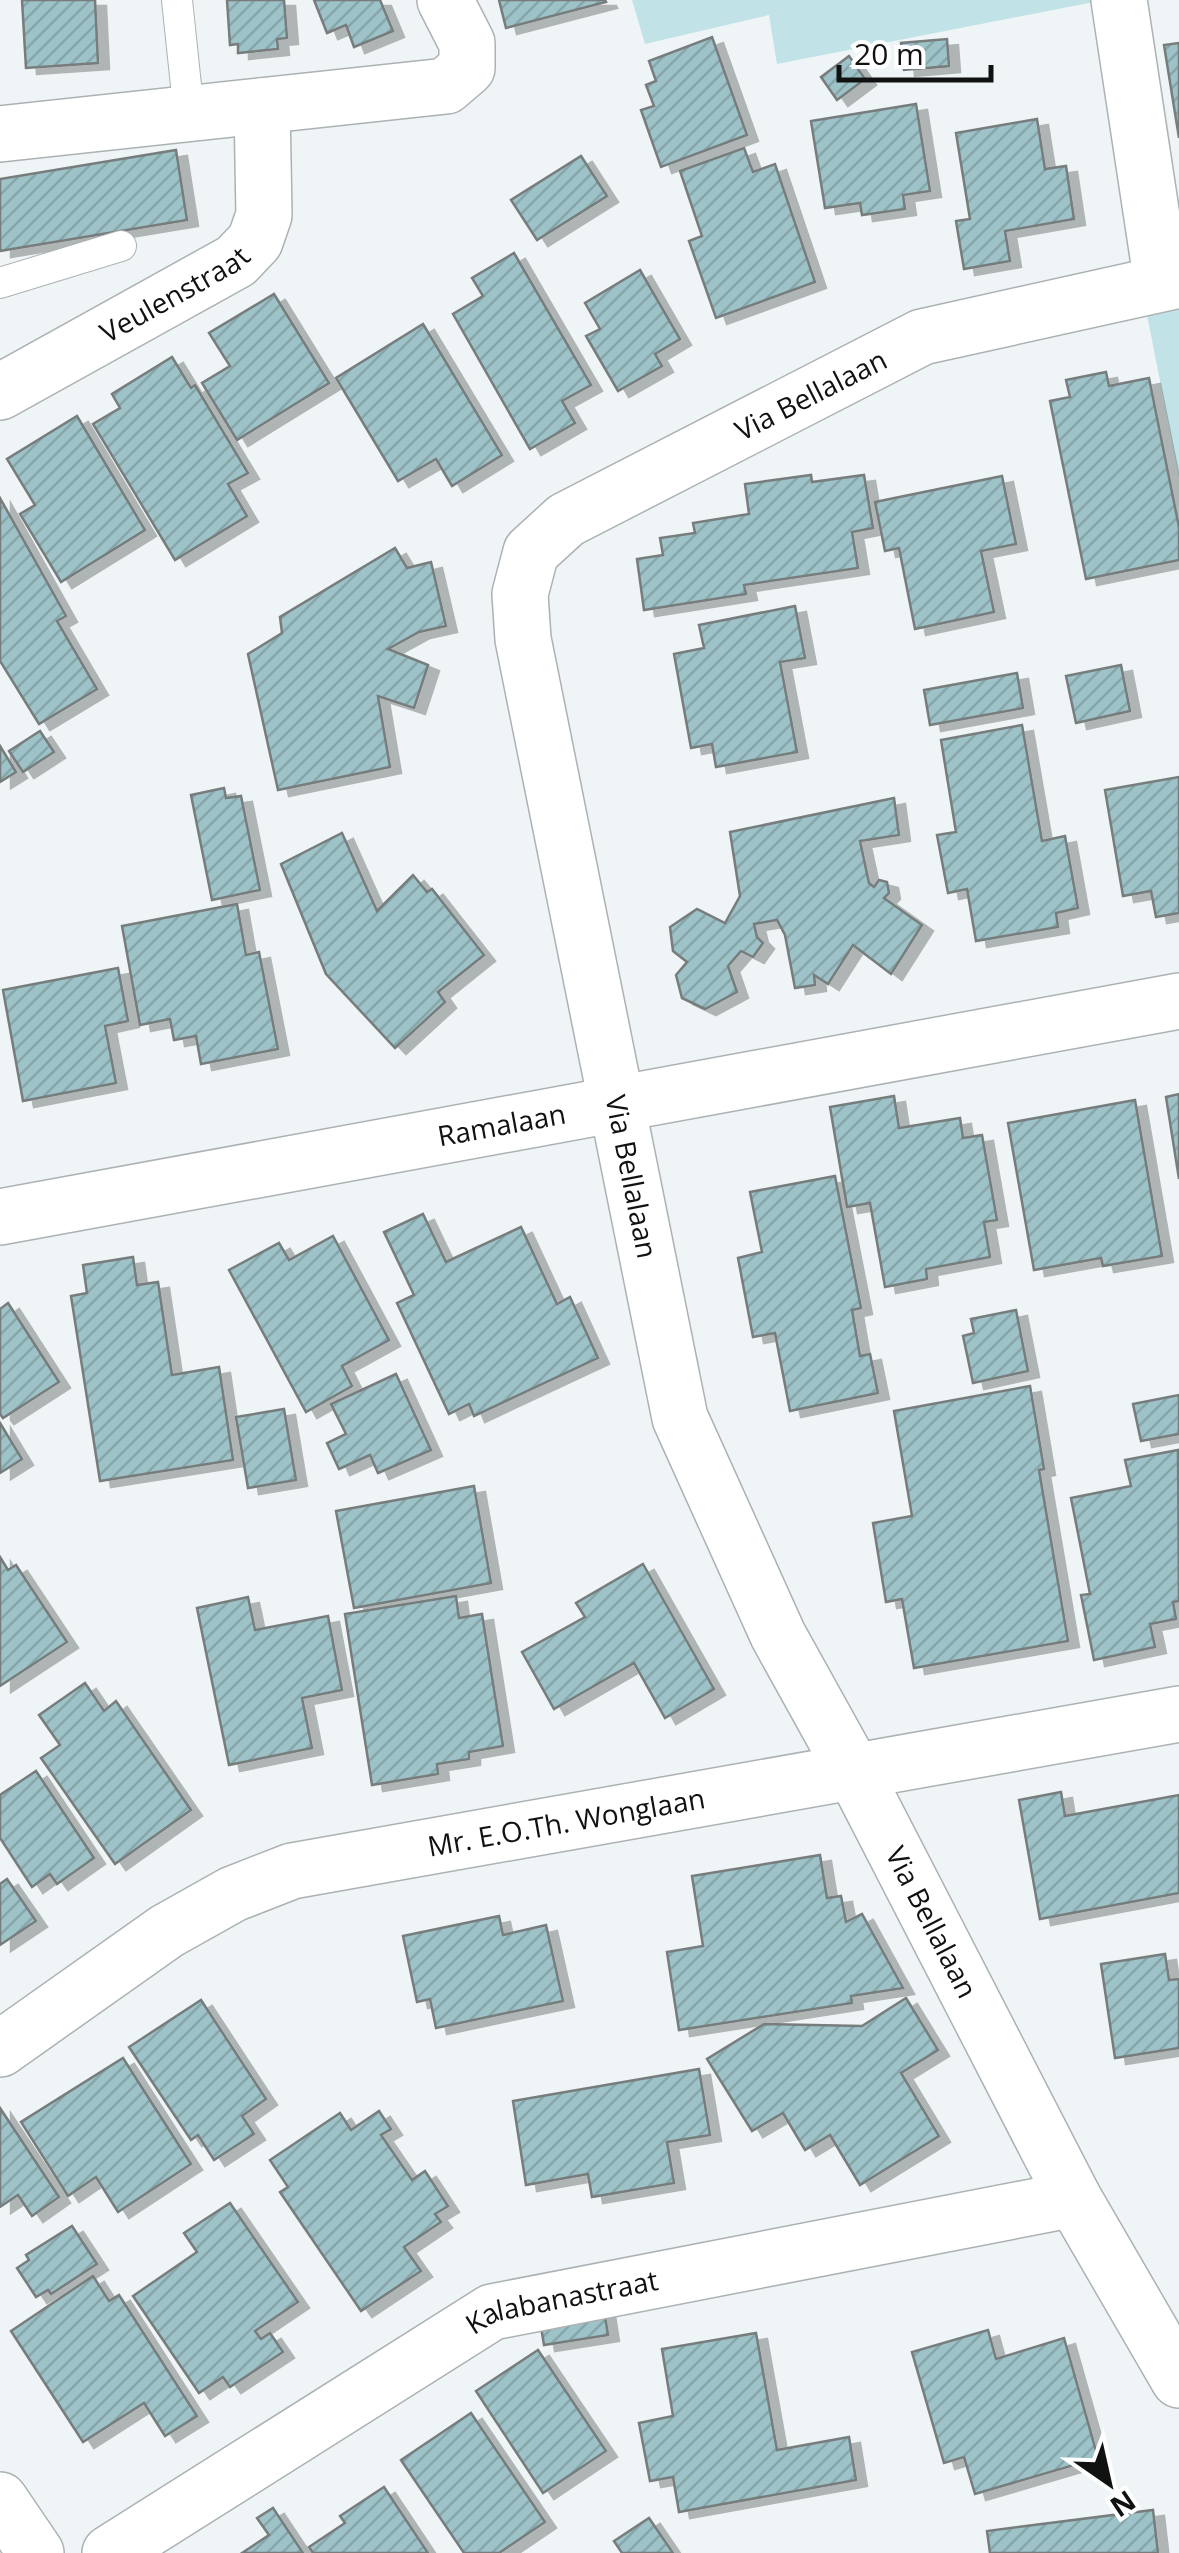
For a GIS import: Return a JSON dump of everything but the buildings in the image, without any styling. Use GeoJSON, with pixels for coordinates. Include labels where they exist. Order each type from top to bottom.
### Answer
{"type":"FeatureCollection","features":[{"type":"Feature","properties":{"kind":"street"},"geometry":{"type":"LineString","coordinates":[[0,134],[446,86],[467,68],[467,42],[445,0]]}},
{"type":"Feature","properties":{"kind":"street"},"geometry":{"type":"LineString","coordinates":[[1119,0],[1170,281]]}},
{"type":"Feature","properties":{"kind":"street","name":"Veulenstraat"},"geometry":{"type":"LineString","coordinates":[[0,392],[236,261],[255,241],[264,215],[262,106]]}},
{"type":"Feature","properties":{"kind":"street","name":"Via Bellalaan"},"geometry":{"type":"LineString","coordinates":[[1170,281],[922,337],[566,520],[531,552],[520,594],[523,639],[680,1418],[778,1635],[854,1772],[1074,2199],[1179,2380]]}},
{"type":"Feature","properties":{"kind":"street","name":"Ramalaan"},"geometry":{"type":"LineString","coordinates":[[0,1216],[1179,1001]]}},
{"type":"Feature","properties":{"kind":"street","name":"Mr. E.O.Th. Wonglaan"},"geometry":{"type":"LineString","coordinates":[[0,2049],[167,1931],[232,1894],[292,1871],[1179,1714]]}},
{"type":"Feature","properties":{"kind":"street","name":"Kalabanastraat"},"geometry":{"type":"LineString","coordinates":[[110,2553],[492,2312],[1074,2199]]}},
{"type":"Feature","properties":{"kind":"street"},"geometry":{"type":"LineString","coordinates":[[0,2500],[36,2553]]}},
{"type":"Feature","properties":{"kind":"lane"},"geometry":{"type":"LineString","coordinates":[[177,0],[188,114]]}},
{"type":"Feature","properties":{"kind":"lane"},"geometry":{"type":"LineString","coordinates":[[0,283],[121,246]]}},
{"type":"Feature","properties":{"kind":"shaded area"},"geometry":{"type":"Polygon","coordinates":[[[632,0],[1099,1],[777,64],[769,15],[645,44],[632,0]]]}},
{"type":"Feature","properties":{"kind":"shaded area"},"geometry":{"type":"Polygon","coordinates":[[[1179,301],[1179,477],[1145,305],[1179,301]]]}}]}
